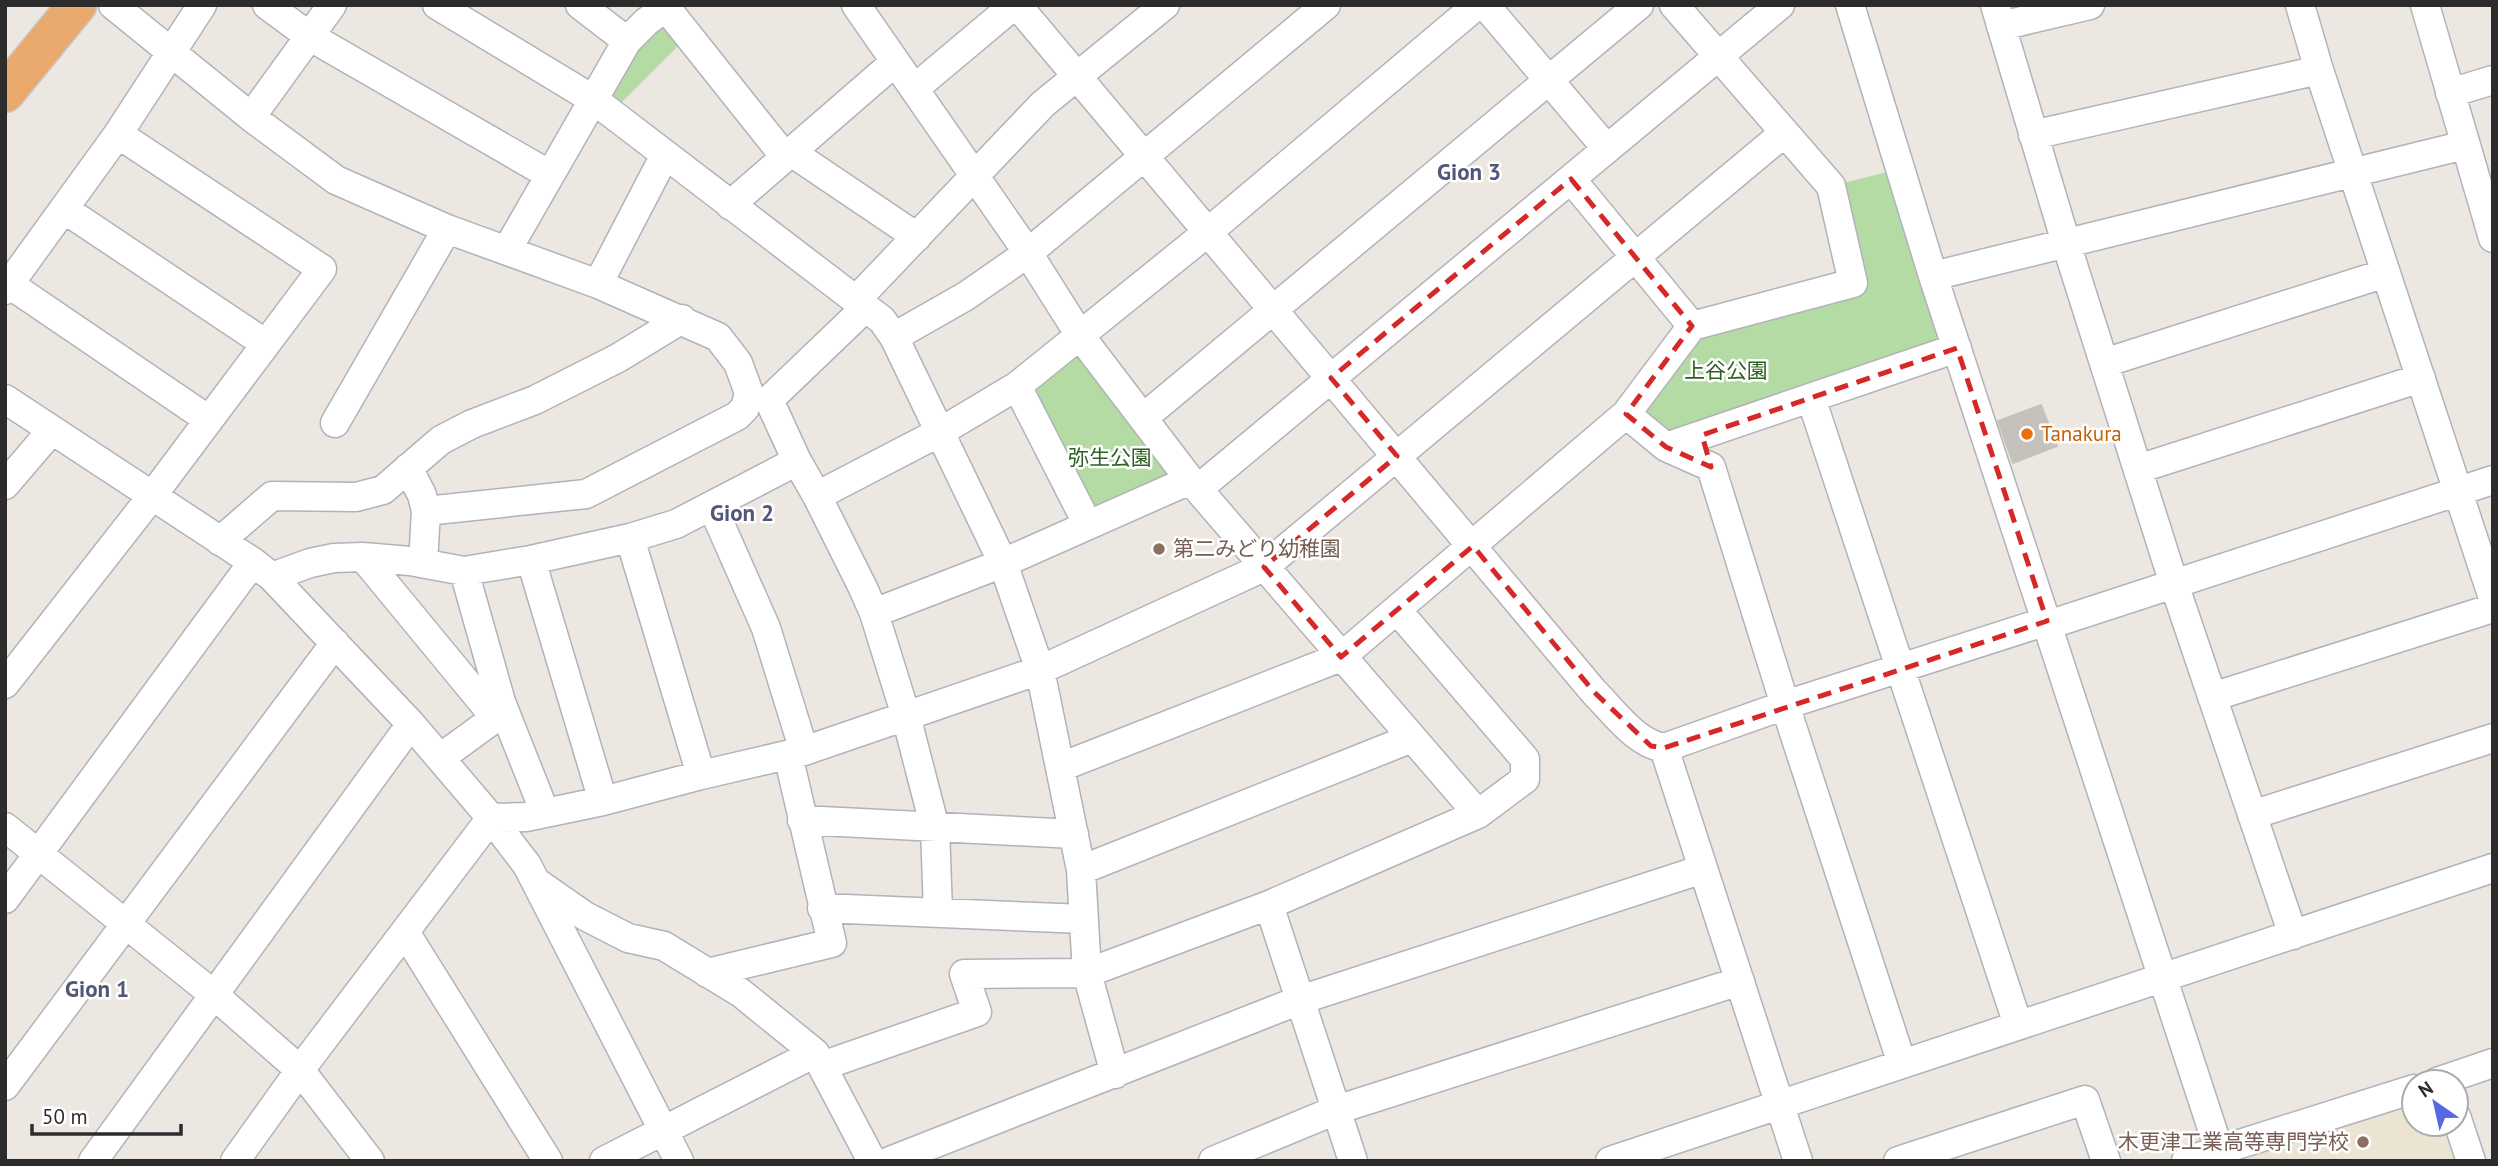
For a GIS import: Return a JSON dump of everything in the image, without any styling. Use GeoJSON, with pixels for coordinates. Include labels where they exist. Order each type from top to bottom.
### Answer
{"type":"FeatureCollection","features":[{"type":"Feature","properties":{"kind":"highway"},"geometry":{"type":"LineString","coordinates":[[5,93],[77,5]]}},
{"type":"Feature","properties":{"kind":"street"},"geometry":{"type":"LineString","coordinates":[[113,5],[251,117],[336,180],[447,229],[598,284],[682,319],[719,337],[738,363],[749,393],[745,408],[737,416],[586,494],[426,511]]}},
{"type":"Feature","properties":{"kind":"street"},"geometry":{"type":"LineString","coordinates":[[202,5],[118,134],[7,287],[209,420]]}},
{"type":"Feature","properties":{"kind":"street"},"geometry":{"type":"LineString","coordinates":[[267,5],[309,36],[550,176]]}},
{"type":"Feature","properties":{"kind":"street"},"geometry":{"type":"LineString","coordinates":[[251,117],[332,5]]}},
{"type":"Feature","properties":{"kind":"street"},"geometry":{"type":"LineString","coordinates":[[437,5],[594,100],[882,320],[894,337],[1003,563],[1040,670],[1081,870],[1087,973],[1115,1074]]}},
{"type":"Feature","properties":{"kind":"street"},"geometry":{"type":"LineString","coordinates":[[580,5],[627,41]]}},
{"type":"Feature","properties":{"kind":"street"},"geometry":{"type":"LineString","coordinates":[[856,5],[1028,253],[1081,337],[1143,418],[1264,567],[1478,814]]}},
{"type":"Feature","properties":{"kind":"street"},"geometry":{"type":"LineString","coordinates":[[914,89],[1016,5],[1594,692],[1637,736],[1651,746],[1664,748],[1901,667],[2174,584],[2493,480]]}},
{"type":"Feature","properties":{"kind":"street"},"geometry":{"type":"LineString","coordinates":[[938,912],[935,828],[906,716],[874,613],[769,400],[860,304],[974,174],[1043,103],[1165,5]]}},
{"type":"Feature","properties":{"kind":"street"},"geometry":{"type":"LineString","coordinates":[[894,337],[966,296],[1028,253],[1326,5]]}},
{"type":"Feature","properties":{"kind":"street"},"geometry":{"type":"LineString","coordinates":[[817,496],[940,432],[1017,386],[1209,232],[1476,5]]}},
{"type":"Feature","properties":{"kind":"street"},"geometry":{"type":"LineString","coordinates":[[1485,5],[1607,149]]}},
{"type":"Feature","properties":{"kind":"street"},"geometry":{"type":"LineString","coordinates":[[1143,418],[1639,5]]}},
{"type":"Feature","properties":{"kind":"street"},"geometry":{"type":"LineString","coordinates":[[1061,767],[1341,657],[1626,414],[1692,326],[1853,283],[1831,186],[1674,5]]}},
{"type":"Feature","properties":{"kind":"street"},"geometry":{"type":"LineString","coordinates":[[874,613],[1194,484],[1331,378],[1780,5]]}},
{"type":"Feature","properties":{"kind":"street"},"geometry":{"type":"LineString","coordinates":[[1850,5],[1933,276],[2219,1150]]}},
{"type":"Feature","properties":{"kind":"street"},"geometry":{"type":"LineString","coordinates":[[2090,5],[1998,16],[2066,243],[2174,584],[2293,934]]}},
{"type":"Feature","properties":{"kind":"street"},"geometry":{"type":"LineString","coordinates":[[2300,5],[2493,598]]}},
{"type":"Feature","properties":{"kind":"street"},"geometry":{"type":"LineString","coordinates":[[2426,5],[2493,236]]}},
{"type":"Feature","properties":{"kind":"street"},"geometry":{"type":"LineString","coordinates":[[506,250],[627,41],[665,6],[788,155],[917,237]]}},
{"type":"Feature","properties":{"kind":"street"},"geometry":{"type":"LineString","coordinates":[[730,205],[895,62]]}},
{"type":"Feature","properties":{"kind":"street"},"geometry":{"type":"LineString","coordinates":[[2033,135],[2319,70]]}},
{"type":"Feature","properties":{"kind":"street"},"geometry":{"type":"LineString","coordinates":[[2450,93],[2493,80]]}},
{"type":"Feature","properties":{"kind":"street"},"geometry":{"type":"LineString","coordinates":[[491,818],[526,817],[603,801],[796,753],[1040,670],[1264,567],[1784,133]]}},
{"type":"Feature","properties":{"kind":"street"},"geometry":{"type":"LineString","coordinates":[[5,684],[152,496],[322,269],[118,134]]}},
{"type":"Feature","properties":{"kind":"street"},"geometry":{"type":"LineString","coordinates":[[1933,276],[2465,145]]}},
{"type":"Feature","properties":{"kind":"street"},"geometry":{"type":"LineString","coordinates":[[598,284],[665,155]]}},
{"type":"Feature","properties":{"kind":"street"},"geometry":{"type":"LineString","coordinates":[[1571,179],[1692,326]]}},
{"type":"Feature","properties":{"kind":"street"},"geometry":{"type":"LineString","coordinates":[[64,209],[265,344]]}},
{"type":"Feature","properties":{"kind":"street"},"geometry":{"type":"LineString","coordinates":[[335,423],[447,229]]}},
{"type":"Feature","properties":{"kind":"street"},"geometry":{"type":"LineString","coordinates":[[2104,363],[2386,273]]}},
{"type":"Feature","properties":{"kind":"street"},"geometry":{"type":"LineString","coordinates":[[220,541],[272,496],[356,497],[383,490],[441,440],[472,424],[547,394],[618,358],[682,319]]}},
{"type":"Feature","properties":{"kind":"street"},"geometry":{"type":"LineString","coordinates":[[1666,447],[1957,348]]}},
{"type":"Feature","properties":{"kind":"street"},"geometry":{"type":"LineString","coordinates":[[2138,469],[2421,378]]}},
{"type":"Feature","properties":{"kind":"street"},"geometry":{"type":"LineString","coordinates":[[1017,386],[1088,525]]}},
{"type":"Feature","properties":{"kind":"street"},"geometry":{"type":"LineString","coordinates":[[1811,398],[2018,1026]]}},
{"type":"Feature","properties":{"kind":"street"},"geometry":{"type":"LineString","coordinates":[[5,399],[262,570],[411,724],[527,865],[679,1161]]}},
{"type":"Feature","properties":{"kind":"street"},"geometry":{"type":"LineString","coordinates":[[1626,414],[1666,447],[1711,467]]}},
{"type":"Feature","properties":{"kind":"street"},"geometry":{"type":"LineString","coordinates":[[5,485],[52,430]]}},
{"type":"Feature","properties":{"kind":"street"},"geometry":{"type":"LineString","coordinates":[[1702,435],[1785,705],[1902,1064]]}},
{"type":"Feature","properties":{"kind":"street"},"geometry":{"type":"LineString","coordinates":[[5,899],[262,570],[334,558],[363,557],[464,571],[531,560],[630,538],[676,524],[797,461]]}},
{"type":"Feature","properties":{"kind":"street"},"geometry":{"type":"LineString","coordinates":[[408,468],[422,495],[426,511],[423,564]]}},
{"type":"Feature","properties":{"kind":"street"},"geometry":{"type":"LineString","coordinates":[[707,973],[832,943],[802,820],[796,753],[766,628],[712,506]]}},
{"type":"Feature","properties":{"kind":"street"},"geometry":{"type":"LineString","coordinates":[[630,538],[701,775]]}},
{"type":"Feature","properties":{"kind":"street"},"geometry":{"type":"LineString","coordinates":[[363,557],[498,709]]}},
{"type":"Feature","properties":{"kind":"street"},"geometry":{"type":"LineString","coordinates":[[531,560],[603,801]]}},
{"type":"Feature","properties":{"kind":"street"},"geometry":{"type":"LineString","coordinates":[[464,571],[498,709],[545,813]]}},
{"type":"Feature","properties":{"kind":"street"},"geometry":{"type":"LineString","coordinates":[[2212,697],[2493,608]]}},
{"type":"Feature","properties":{"kind":"street"},"geometry":{"type":"LineString","coordinates":[[604,1161],[663,1130],[818,1060],[977,1012],[964,974],[1087,973],[1269,905],[1478,814],[1525,779],[1525,759],[1397,610]]}},
{"type":"Feature","properties":{"kind":"street"},"geometry":{"type":"LineString","coordinates":[[5,1086],[335,643]]}},
{"type":"Feature","properties":{"kind":"street"},"geometry":{"type":"LineString","coordinates":[[440,758],[491,721],[498,709]]}},
{"type":"Feature","properties":{"kind":"street"},"geometry":{"type":"LineString","coordinates":[[93,1161],[411,724]]}},
{"type":"Feature","properties":{"kind":"street"},"geometry":{"type":"LineString","coordinates":[[1081,870],[1412,738]]}},
{"type":"Feature","properties":{"kind":"street"},"geometry":{"type":"LineString","coordinates":[[2252,816],[2493,738]]}},
{"type":"Feature","properties":{"kind":"street"},"geometry":{"type":"LineString","coordinates":[[1664,748],[1798,1161]]}},
{"type":"Feature","properties":{"kind":"street"},"geometry":{"type":"LineString","coordinates":[[235,1161],[300,1070],[491,818]]}},
{"type":"Feature","properties":{"kind":"street"},"geometry":{"type":"LineString","coordinates":[[802,820],[1074,834]]}},
{"type":"Feature","properties":{"kind":"street"},"geometry":{"type":"LineString","coordinates":[[5,827],[214,994],[300,1070],[370,1161]]}},
{"type":"Feature","properties":{"kind":"street"},"geometry":{"type":"LineString","coordinates":[[1610,1161],[2493,868]]}},
{"type":"Feature","properties":{"kind":"street"},"geometry":{"type":"LineString","coordinates":[[890,1161],[1300,1000],[1703,869]]}},
{"type":"Feature","properties":{"kind":"street"},"geometry":{"type":"LineString","coordinates":[[535,881],[585,916],[628,938],[664,946],[741,993],[818,1060],[873,1161]]}},
{"type":"Feature","properties":{"kind":"street"},"geometry":{"type":"LineString","coordinates":[[1269,905],[1353,1161]]}},
{"type":"Feature","properties":{"kind":"street"},"geometry":{"type":"LineString","coordinates":[[822,908],[1084,919]]}},
{"type":"Feature","properties":{"kind":"street"},"geometry":{"type":"LineString","coordinates":[[405,932],[548,1161]]}},
{"type":"Feature","properties":{"kind":"street"},"geometry":{"type":"LineString","coordinates":[[1213,1161],[1336,1110],[1740,981]]}},
{"type":"Feature","properties":{"kind":"street"},"geometry":{"type":"LineString","coordinates":[[2470,1071],[2493,1063]]}},
{"type":"Feature","properties":{"kind":"street"},"geometry":{"type":"LineString","coordinates":[[2186,1161],[2400,1093]]}},
{"type":"Feature","properties":{"kind":"street"},"geometry":{"type":"LineString","coordinates":[[1898,1161],[2085,1100],[2106,1161]]}},
{"type":"Feature","properties":{"kind":"street"},"geometry":{"type":"LineString","coordinates":[[2463,1138],[2470,1161]]}},
{"type":"Feature","properties":{"kind":"highlighted area"},"geometry":{"type":"Polygon","coordinates":[[[1571,179],[1692,326],[1626,414],[1666,447],[1711,467],[1702,435],[1957,348],[2047,621],[1664,748],[1651,746],[1594,692],[1473,546],[1341,657],[1264,567],[1397,456],[1331,378],[1571,179]]]}},
{"type":"Feature","properties":{"kind":"shaded area","name":"木更津工業高等専門学校"},"geometry":{"type":"Polygon","coordinates":[[[2400,1105],[2400,1138],[2450,1138],[2457,1161],[2214,1161],[2400,1105]]]}},
{"type":"Feature","properties":{"kind":"green space"},"geometry":{"type":"Polygon","coordinates":[[[665,7],[688,36],[611,113],[594,100],[665,7]]]}},
{"type":"Feature","properties":{"kind":"green space","name":"上谷公園"},"geometry":{"type":"Polygon","coordinates":[[[1900,169],[1957,348],[1666,447],[1626,414],[1692,326],[1852,283],[1831,186],[1900,169]]]}},
{"type":"Feature","properties":{"kind":"green space","name":"弥生公園"},"geometry":{"type":"Polygon","coordinates":[[[1081,337],[1190,480],[1088,525],[1017,386],[1081,337]]]}},
{"type":"Feature","properties":{"kind":"building","name":"Tanakura"},"geometry":{"type":"Polygon","coordinates":[[[2041,405],[2057,446],[2013,463],[1998,421],[2041,405]]]}},
{"type":"Feature","properties":{"kind":"place","name":"Tanakura"},"geometry":{"type":"Point","coordinates":[2027,434]}},
{"type":"Feature","properties":{"kind":"place","name":"第二みどり幼稚園"},"geometry":{"type":"Point","coordinates":[1159,549]}},
{"type":"Feature","properties":{"kind":"place","name":"木更津工業高等専門学校"},"geometry":{"type":"Point","coordinates":[2363,1142]}},
{"type":"Feature","properties":{"kind":"district","name":"Gion 3"},"geometry":{"type":"Point","coordinates":[1469,172]}},
{"type":"Feature","properties":{"kind":"district","name":"Gion 2"},"geometry":{"type":"Point","coordinates":[742,513]}},
{"type":"Feature","properties":{"kind":"district","name":"Gion 1"},"geometry":{"type":"Point","coordinates":[97,989]}}]}
